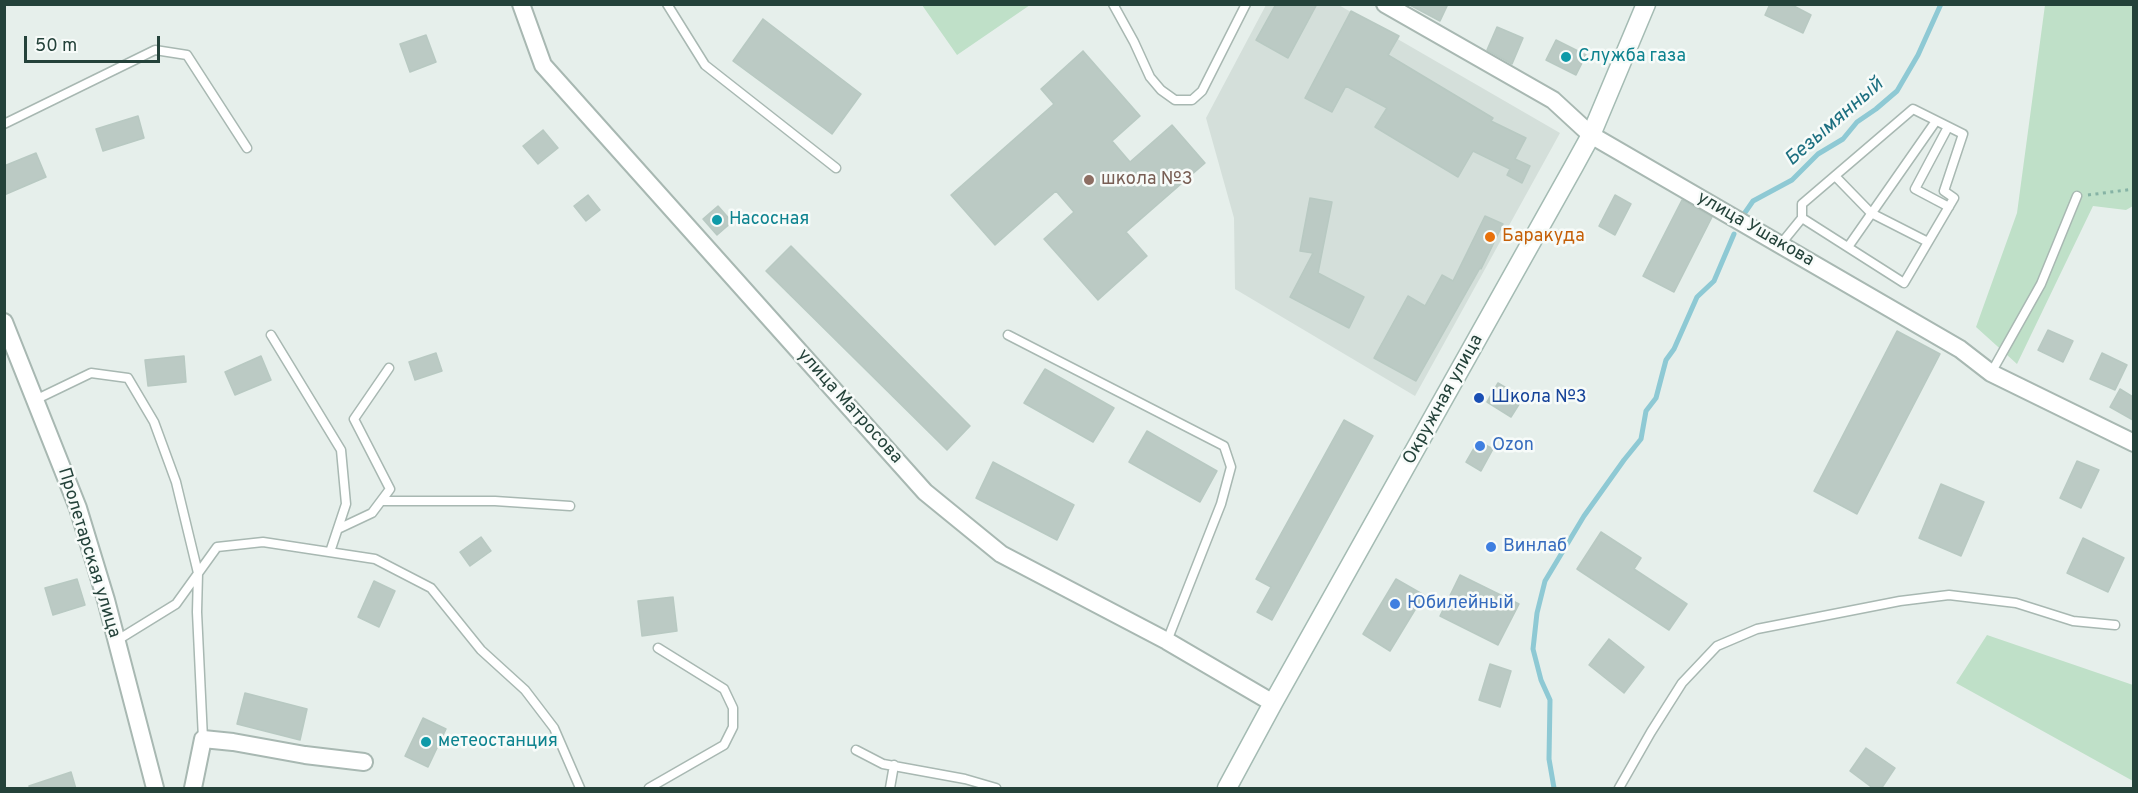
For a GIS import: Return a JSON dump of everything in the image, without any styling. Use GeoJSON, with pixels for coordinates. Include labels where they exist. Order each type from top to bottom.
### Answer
{"type":"FeatureCollection","features":[{"type":"Feature","properties":{"kind":"main road","name":"Окружная улица"},"geometry":{"type":"LineString","coordinates":[[1227,789],[1591,135],[1646,4]]}},
{"type":"Feature","properties":{"kind":"street","name":"улица Матросова"},"geometry":{"type":"LineString","coordinates":[[521,4],[543,65],[925,492],[1002,554],[1167,641],[1273,703]]}},
{"type":"Feature","properties":{"kind":"street","name":"улица Ушакова"},"geometry":{"type":"LineString","coordinates":[[1385,4],[1553,100],[1591,135],[1960,349],[1991,373],[2133,443]]}},
{"type":"Feature","properties":{"kind":"street","name":"Пролетарская улица"},"geometry":{"type":"LineString","coordinates":[[4,322],[78,508],[156,789]]}},
{"type":"Feature","properties":{"kind":"street"},"geometry":{"type":"LineString","coordinates":[[193,789],[203,739],[233,741],[305,755],[364,762]]}},
{"type":"Feature","properties":{"kind":"lane"},"geometry":{"type":"LineString","coordinates":[[667,4],[705,65],[836,168]]}},
{"type":"Feature","properties":{"kind":"lane"},"geometry":{"type":"LineString","coordinates":[[1113,4],[1150,77],[1161,90],[1175,100],[1192,100],[1202,91],[1246,4]]}},
{"type":"Feature","properties":{"kind":"lane"},"geometry":{"type":"LineString","coordinates":[[4,123],[155,50],[188,55],[247,148]]}},
{"type":"Feature","properties":{"kind":"lane"},"geometry":{"type":"LineString","coordinates":[[1780,244],[1802,219],[1802,204],[1913,109],[1963,134],[1944,191],[1954,198],[1904,283],[1802,219]]}},
{"type":"Feature","properties":{"kind":"lane"},"geometry":{"type":"LineString","coordinates":[[1848,247],[1936,121]]}},
{"type":"Feature","properties":{"kind":"lane"},"geometry":{"type":"LineString","coordinates":[[1948,127],[1915,189],[1949,207]]}},
{"type":"Feature","properties":{"kind":"lane"},"geometry":{"type":"LineString","coordinates":[[1835,176],[1871,213],[1928,242]]}},
{"type":"Feature","properties":{"kind":"lane"},"geometry":{"type":"LineString","coordinates":[[1991,373],[2041,284],[2077,196]]}},
{"type":"Feature","properties":{"kind":"lane"},"geometry":{"type":"LineString","coordinates":[[1008,334],[1224,446],[1231,467],[1221,504],[1167,641]]}},
{"type":"Feature","properties":{"kind":"lane"},"geometry":{"type":"LineString","coordinates":[[271,335],[341,450],[346,504],[330,552]]}},
{"type":"Feature","properties":{"kind":"lane"},"geometry":{"type":"LineString","coordinates":[[338,529],[372,513],[390,489],[354,419],[389,368]]}},
{"type":"Feature","properties":{"kind":"lane"},"geometry":{"type":"LineString","coordinates":[[35,400],[91,374],[128,378],[154,422],[172,472],[198,573],[197,612],[203,739]]}},
{"type":"Feature","properties":{"kind":"lane"},"geometry":{"type":"LineString","coordinates":[[382,501],[495,501],[570,506]]}},
{"type":"Feature","properties":{"kind":"lane"},"geometry":{"type":"LineString","coordinates":[[116,641],[176,604],[217,547],[263,542],[375,559],[431,588],[482,650],[525,690],[554,728],[580,789]]}},
{"type":"Feature","properties":{"kind":"lane"},"geometry":{"type":"LineString","coordinates":[[1618,789],[1650,732],[1682,683],[1717,646],[1757,630],[1900,601],[1949,595],[2016,603],[2073,621],[2115,624]]}},
{"type":"Feature","properties":{"kind":"lane"},"geometry":{"type":"LineString","coordinates":[[649,789],[724,745],[733,727],[733,708],[723,689],[658,648]]}},
{"type":"Feature","properties":{"kind":"lane"},"geometry":{"type":"LineString","coordinates":[[856,750],[883,764],[965,779],[996,789]]}},
{"type":"Feature","properties":{"kind":"lane"},"geometry":{"type":"LineString","coordinates":[[890,789],[894,765]]}},
{"type":"Feature","properties":{"kind":"path"},"geometry":{"type":"LineString","coordinates":[[2077,196],[2133,189]]}},
{"type":"Feature","properties":{"kind":"shaded area"},"geometry":{"type":"Polygon","coordinates":[[[1337,4],[1560,133],[1415,396],[1235,289],[1234,218],[1206,118],[1266,5],[1337,4]]]}},
{"type":"Feature","properties":{"kind":"green space"},"geometry":{"type":"Polygon","coordinates":[[[922,5],[1030,5],[957,55],[922,5]]]}},
{"type":"Feature","properties":{"kind":"green space"},"geometry":{"type":"Polygon","coordinates":[[[2045,5],[2133,5],[2133,206],[2126,210],[2093,206],[2017,364],[1976,327],[2017,213],[2045,5]]]}},
{"type":"Feature","properties":{"kind":"green space"},"geometry":{"type":"Polygon","coordinates":[[[1987,635],[2133,685],[2133,781],[1956,683],[1987,635]]]}},
{"type":"Feature","properties":{"kind":"building"},"geometry":{"type":"Polygon","coordinates":[[[1276,4],[1317,4],[1288,58],[1256,40],[1276,4]]]}},
{"type":"Feature","properties":{"kind":"building"},"geometry":{"type":"Polygon","coordinates":[[[1408,4],[1448,4],[1440,21],[1408,4]]]}},
{"type":"Feature","properties":{"kind":"building"},"geometry":{"type":"Polygon","coordinates":[[[1770,4],[1790,4],[1811,15],[1803,33],[1765,15],[1770,4]]]}},
{"type":"Feature","properties":{"kind":"building"},"geometry":{"type":"Polygon","coordinates":[[[1351,11],[1399,36],[1388,55],[1493,118],[1491,121],[1526,138],[1515,159],[1530,166],[1522,183],[1507,175],[1510,169],[1473,151],[1458,177],[1375,127],[1387,108],[1346,86],[1332,112],[1305,98],[1351,11]]]}},
{"type":"Feature","properties":{"kind":"building"},"geometry":{"type":"Polygon","coordinates":[[[763,19],[861,94],[832,134],[733,61],[763,19]]]}},
{"type":"Feature","properties":{"kind":"building"},"geometry":{"type":"Polygon","coordinates":[[[1497,27],[1523,38],[1512,64],[1487,50],[1497,27]]]}},
{"type":"Feature","properties":{"kind":"building"},"geometry":{"type":"Polygon","coordinates":[[[426,35],[436,62],[410,72],[400,44],[426,35]]]}},
{"type":"Feature","properties":{"kind":"building","name":"Служба газа"},"geometry":{"type":"Polygon","coordinates":[[[1556,40],[1586,55],[1576,75],[1546,60],[1556,40]]]}},
{"type":"Feature","properties":{"kind":"building"},"geometry":{"type":"Polygon","coordinates":[[[1083,51],[1140,116],[1112,141],[1130,162],[1172,125],[1205,163],[1126,232],[1147,256],[1098,300],[1044,239],[1074,212],[1056,191],[995,245],[951,195],[1054,104],[1041,89],[1083,51]]]}},
{"type":"Feature","properties":{"kind":"building"},"geometry":{"type":"Polygon","coordinates":[[[138,116],[144,138],[103,151],[96,129],[138,116]]]}},
{"type":"Feature","properties":{"kind":"building"},"geometry":{"type":"Polygon","coordinates":[[[543,130],[558,148],[538,164],[523,146],[543,130]]]}},
{"type":"Feature","properties":{"kind":"building"},"geometry":{"type":"Polygon","coordinates":[[[36,153],[46,177],[4,195],[4,166],[36,153]]]}},
{"type":"Feature","properties":{"kind":"building"},"geometry":{"type":"Polygon","coordinates":[[[588,195],[600,210],[586,221],[574,206],[588,195]]]}},
{"type":"Feature","properties":{"kind":"building"},"geometry":{"type":"Polygon","coordinates":[[[1615,195],[1631,204],[1615,235],[1599,226],[1615,195]]]}},
{"type":"Feature","properties":{"kind":"building"},"geometry":{"type":"Polygon","coordinates":[[[1310,198],[1332,202],[1318,273],[1364,297],[1349,328],[1290,297],[1313,253],[1300,251],[1310,198]]]}},
{"type":"Feature","properties":{"kind":"building"},"geometry":{"type":"Polygon","coordinates":[[[1682,200],[1712,217],[1674,292],[1643,276],[1682,200]]]}},
{"type":"Feature","properties":{"kind":"building","name":"Насосная"},"geometry":{"type":"Polygon","coordinates":[[[718,206],[732,222],[717,235],[703,219],[718,206]]]}},
{"type":"Feature","properties":{"kind":"building"},"geometry":{"type":"Polygon","coordinates":[[[1485,216],[1503,224],[1481,269],[1416,381],[1374,358],[1408,296],[1425,306],[1442,275],[1453,281],[1485,216]]]}},
{"type":"Feature","properties":{"kind":"building"},"geometry":{"type":"Polygon","coordinates":[[[791,246],[970,426],[947,450],[766,271],[791,246]]]}},
{"type":"Feature","properties":{"kind":"building"},"geometry":{"type":"Polygon","coordinates":[[[2048,330],[2073,341],[2063,362],[2038,350],[2048,330]]]}},
{"type":"Feature","properties":{"kind":"building"},"geometry":{"type":"Polygon","coordinates":[[[1897,331],[1940,354],[1857,514],[1814,491],[1897,331]]]}},
{"type":"Feature","properties":{"kind":"building"},"geometry":{"type":"Polygon","coordinates":[[[436,353],[442,371],[415,380],[409,362],[436,353]]]}},
{"type":"Feature","properties":{"kind":"building"},"geometry":{"type":"Polygon","coordinates":[[[2102,353],[2127,365],[2115,390],[2090,379],[2102,353]]]}},
{"type":"Feature","properties":{"kind":"building"},"geometry":{"type":"Polygon","coordinates":[[[184,356],[186,382],[148,386],[145,360],[184,356]]]}},
{"type":"Feature","properties":{"kind":"building"},"geometry":{"type":"Polygon","coordinates":[[[261,356],[271,380],[235,395],[225,372],[261,356]]]}},
{"type":"Feature","properties":{"kind":"building"},"geometry":{"type":"Polygon","coordinates":[[[1045,369],[1114,408],[1093,442],[1024,403],[1045,369]]]}},
{"type":"Feature","properties":{"kind":"building"},"geometry":{"type":"Polygon","coordinates":[[[1498,383],[1523,398],[1511,417],[1487,402],[1498,383]]]}},
{"type":"Feature","properties":{"kind":"building"},"geometry":{"type":"Polygon","coordinates":[[[2120,389],[2133,397],[2133,420],[2110,407],[2120,389]]]}},
{"type":"Feature","properties":{"kind":"building"},"geometry":{"type":"Polygon","coordinates":[[[1344,420],[1373,436],[1272,620],[1257,612],[1271,587],[1256,579],[1344,420]]]}},
{"type":"Feature","properties":{"kind":"building"},"geometry":{"type":"Polygon","coordinates":[[[1147,431],[1217,471],[1200,502],[1129,462],[1147,431]]]}},
{"type":"Feature","properties":{"kind":"building"},"geometry":{"type":"Polygon","coordinates":[[[1478,441],[1493,449],[1481,471],[1466,462],[1478,441]]]}},
{"type":"Feature","properties":{"kind":"building"},"geometry":{"type":"Polygon","coordinates":[[[2077,461],[2099,470],[2081,508],[2060,498],[2077,461]]]}},
{"type":"Feature","properties":{"kind":"building"},"geometry":{"type":"Polygon","coordinates":[[[993,462],[1074,505],[1057,540],[976,498],[993,462]]]}},
{"type":"Feature","properties":{"kind":"building"},"geometry":{"type":"Polygon","coordinates":[[[1941,484],[1984,502],[1961,556],[1919,538],[1941,484]]]}},
{"type":"Feature","properties":{"kind":"building"},"geometry":{"type":"Polygon","coordinates":[[[1601,532],[1641,558],[1634,569],[1687,604],[1669,630],[1577,569],[1601,532]]]}},
{"type":"Feature","properties":{"kind":"building"},"geometry":{"type":"Polygon","coordinates":[[[481,537],[491,551],[470,566],[460,552],[481,537]]]}},
{"type":"Feature","properties":{"kind":"building"},"geometry":{"type":"Polygon","coordinates":[[[2083,538],[2124,558],[2108,592],[2067,573],[2083,538]]]}},
{"type":"Feature","properties":{"kind":"building"},"geometry":{"type":"Polygon","coordinates":[[[1460,575],[1519,604],[1498,645],[1440,616],[1460,575]]]}},
{"type":"Feature","properties":{"kind":"building"},"geometry":{"type":"Polygon","coordinates":[[[77,579],[85,605],[53,615],[45,588],[77,579]]]}},
{"type":"Feature","properties":{"kind":"building"},"geometry":{"type":"Polygon","coordinates":[[[1396,579],[1424,595],[1390,651],[1363,634],[1396,579]]]}},
{"type":"Feature","properties":{"kind":"building"},"geometry":{"type":"Polygon","coordinates":[[[374,581],[395,591],[379,627],[358,617],[374,581]]]}},
{"type":"Feature","properties":{"kind":"building"},"geometry":{"type":"Polygon","coordinates":[[[673,597],[677,631],[642,636],[638,601],[673,597]]]}},
{"type":"Feature","properties":{"kind":"building"},"geometry":{"type":"Polygon","coordinates":[[[1609,639],[1644,667],[1624,693],[1589,665],[1609,639]]]}},
{"type":"Feature","properties":{"kind":"building"},"geometry":{"type":"Polygon","coordinates":[[[1490,664],[1511,671],[1500,707],[1479,700],[1490,664]]]}},
{"type":"Feature","properties":{"kind":"building"},"geometry":{"type":"Polygon","coordinates":[[[245,693],[307,709],[300,740],[237,724],[245,693]]]}},
{"type":"Feature","properties":{"kind":"building","name":"метеостанция"},"geometry":{"type":"Polygon","coordinates":[[[423,718],[446,729],[428,767],[405,756],[423,718]]]}},
{"type":"Feature","properties":{"kind":"building"},"geometry":{"type":"Polygon","coordinates":[[[1866,748],[1895,768],[1881,789],[1874,789],[1850,771],[1866,748]]]}},
{"type":"Feature","properties":{"kind":"building"},"geometry":{"type":"Polygon","coordinates":[[[71,772],[76,789],[30,789],[29,786],[71,772]]]}},
{"type":"Feature","properties":{"kind":"waterway","name":"Безымянный"},"geometry":{"type":"LineString","coordinates":[[1744,214],[1753,201],[1792,180],[1818,154],[1843,139],[1857,122],[1897,91],[1918,55],[1941,4]]}},
{"type":"Feature","properties":{"kind":"waterway","name":"Безымянный"},"geometry":{"type":"LineString","coordinates":[[1554,788],[1549,759],[1550,700],[1541,680],[1533,649],[1537,613],[1545,581],[1584,516],[1641,439],[1646,411],[1656,398],[1666,360],[1674,349],[1697,297],[1714,281],[1734,234]]}},
{"type":"Feature","properties":{"kind":"place","name":"Служба газа"},"geometry":{"type":"Point","coordinates":[1566,57]}},
{"type":"Feature","properties":{"kind":"place","name":"школа №3"},"geometry":{"type":"Point","coordinates":[1089,180]}},
{"type":"Feature","properties":{"kind":"place","name":"Насосная"},"geometry":{"type":"Point","coordinates":[717,220]}},
{"type":"Feature","properties":{"kind":"place","name":"Баракуда"},"geometry":{"type":"Point","coordinates":[1490,237]}},
{"type":"Feature","properties":{"kind":"place","name":"Школа №3"},"geometry":{"type":"Point","coordinates":[1479,398]}},
{"type":"Feature","properties":{"kind":"place","name":"Ozon"},"geometry":{"type":"Point","coordinates":[1480,446]}},
{"type":"Feature","properties":{"kind":"place","name":"Винлаб"},"geometry":{"type":"Point","coordinates":[1491,547]}},
{"type":"Feature","properties":{"kind":"place","name":"Юбилейный"},"geometry":{"type":"Point","coordinates":[1395,604]}},
{"type":"Feature","properties":{"kind":"place","name":"метеостанция"},"geometry":{"type":"Point","coordinates":[426,742]}}]}
